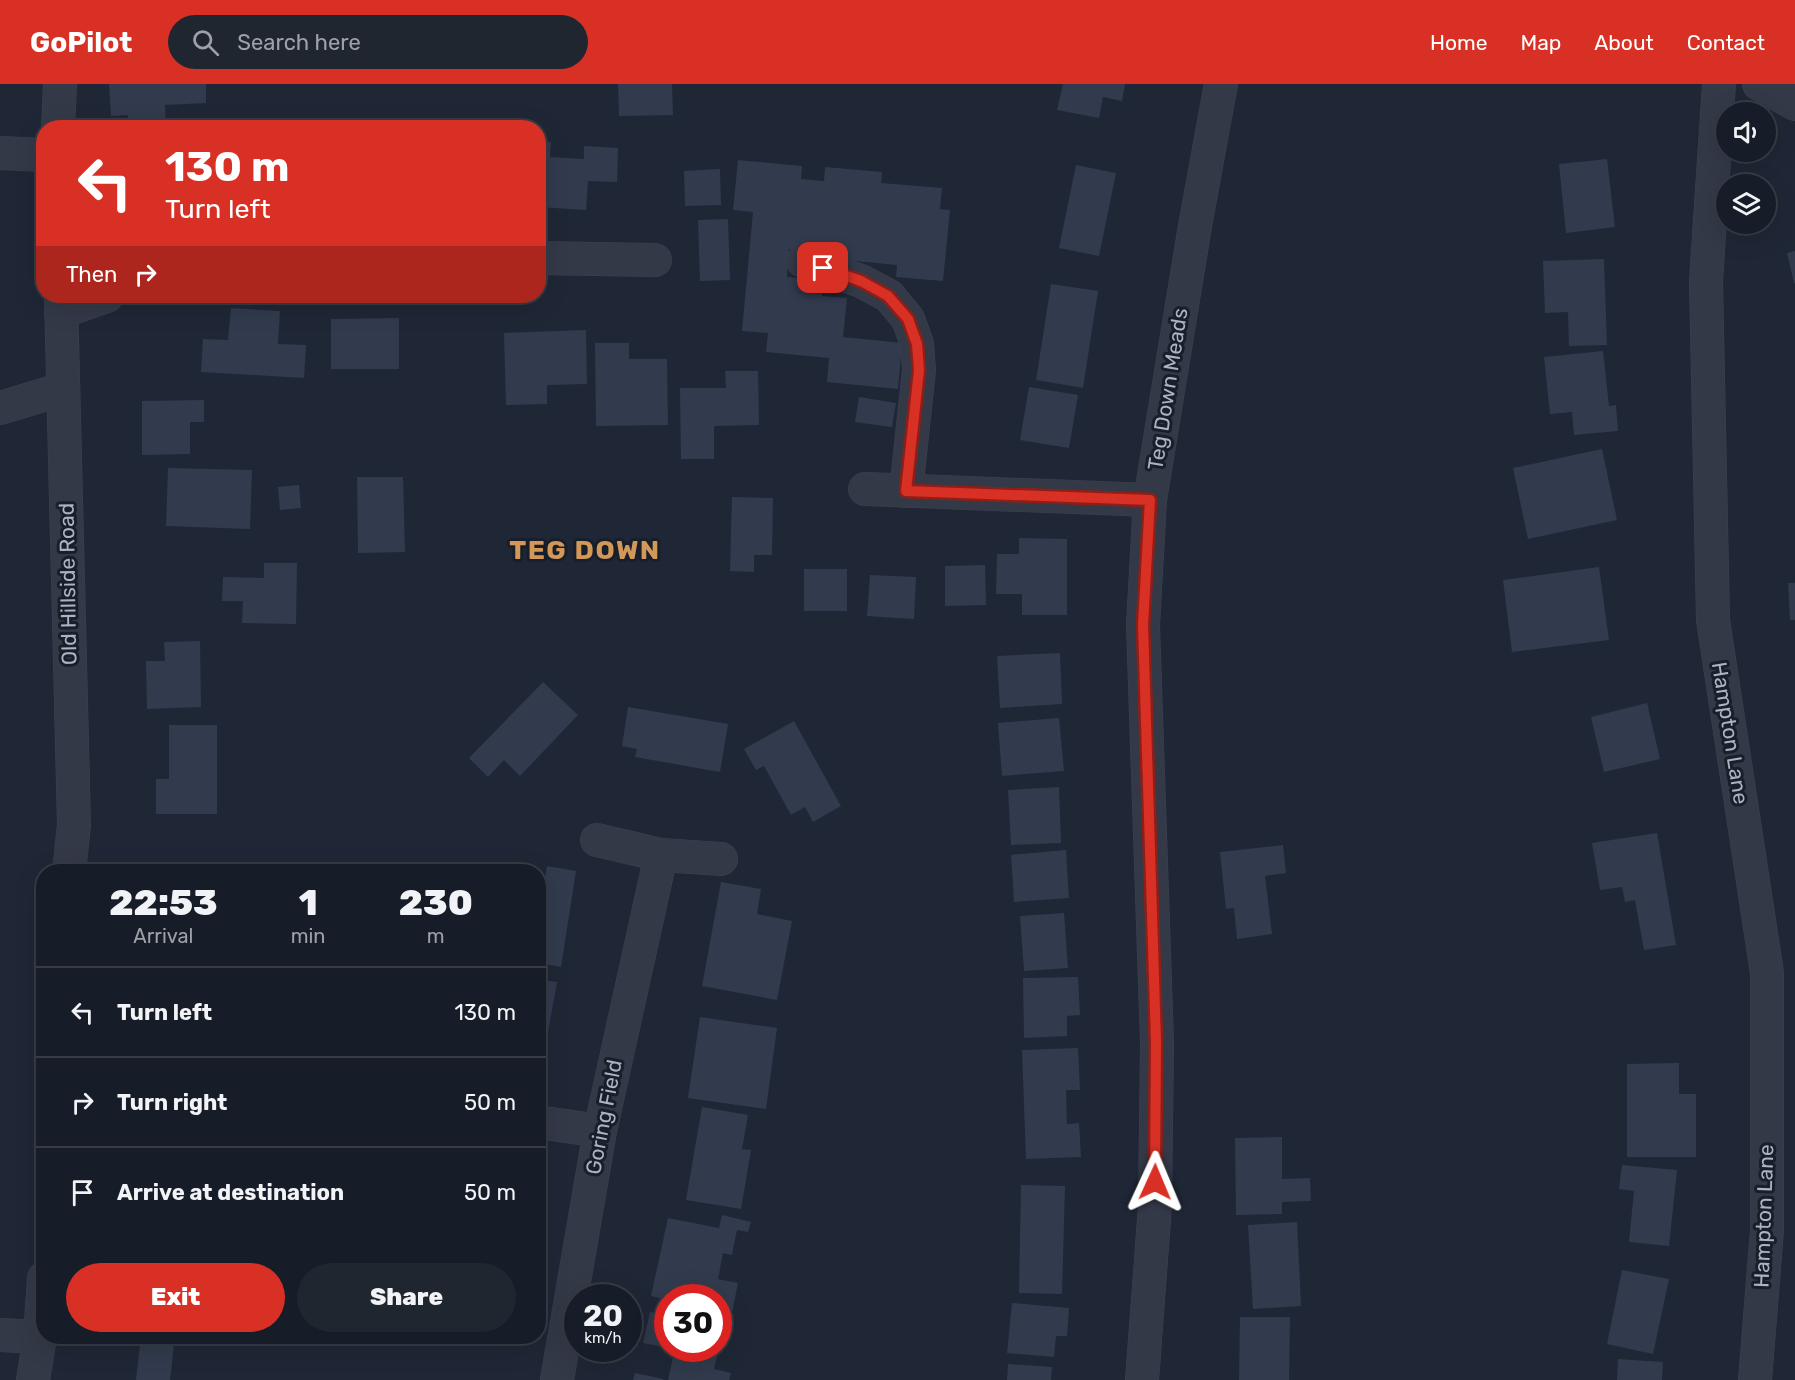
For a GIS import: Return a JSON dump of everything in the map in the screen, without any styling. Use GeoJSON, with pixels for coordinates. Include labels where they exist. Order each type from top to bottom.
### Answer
{"type":"FeatureCollection","features":[{"type":"Feature","properties":{"kind":"street"},"geometry":{"type":"LineString","coordinates":[[58,120],[60,84]]}},
{"type":"Feature","properties":{"kind":"street","name":"Teg Down Meads"},"geometry":{"type":"LineString","coordinates":[[1142,1380],[1155,1194],[1156,1042],[1143,625],[1150,500],[1221,84]]}},
{"type":"Feature","properties":{"kind":"street","name":"Hampton Lane"},"geometry":{"type":"LineString","coordinates":[[1719,84],[1706,281],[1713,620],[1767,973],[1767,1230],[1755,1380]]}},
{"type":"Feature","properties":{"kind":"street"},"geometry":{"type":"LineString","coordinates":[[1759,84],[1795,104]]}},
{"type":"Feature","properties":{"kind":"street"},"geometry":{"type":"LineString","coordinates":[[0,153],[36,155]]}},
{"type":"Feature","properties":{"kind":"street"},"geometry":{"type":"LineString","coordinates":[[546,258],[655,260]]}},
{"type":"Feature","properties":{"kind":"street"},"geometry":{"type":"LineString","coordinates":[[803,261],[861,281],[888,296],[908,319],[917,344],[919,370],[906,491]]}},
{"type":"Feature","properties":{"kind":"street","name":"Old Hillside Road"},"geometry":{"type":"LineString","coordinates":[[61,304],[74,825],[70,864]]}},
{"type":"Feature","properties":{"kind":"street"},"geometry":{"type":"LineString","coordinates":[[0,408],[63,389]]}},
{"type":"Feature","properties":{"kind":"street"},"geometry":{"type":"LineString","coordinates":[[865,489],[1150,500]]}},
{"type":"Feature","properties":{"kind":"street"},"geometry":{"type":"LineString","coordinates":[[597,840],[661,855],[721,859]]}},
{"type":"Feature","properties":{"kind":"street","name":"Goring Field"},"geometry":{"type":"LineString","coordinates":[[557,1380],[600,1131],[661,855]]}},
{"type":"Feature","properties":{"kind":"street"},"geometry":{"type":"LineString","coordinates":[[546,1123],[600,1131]]}},
{"type":"Feature","properties":{"kind":"street"},"geometry":{"type":"LineString","coordinates":[[0,1335],[36,1337]]}},
{"type":"Feature","properties":{"kind":"street"},"geometry":{"type":"LineString","coordinates":[[33,1380],[39,1344]]}},
{"type":"Feature","properties":{"kind":"building"},"geometry":{"type":"Polygon","coordinates":[[[109,84],[206,84],[206,103],[165,105],[166,120],[128,120],[128,115],[111,116],[109,84]]]}},
{"type":"Feature","properties":{"kind":"building"},"geometry":{"type":"Polygon","coordinates":[[[618,84],[672,84],[673,115],[619,116],[618,84]]]}},
{"type":"Feature","properties":{"kind":"building"},"geometry":{"type":"Polygon","coordinates":[[[1063,84],[1125,84],[1122,101],[1103,97],[1099,118],[1057,110],[1063,84]]]}},
{"type":"Feature","properties":{"kind":"building"},"geometry":{"type":"Polygon","coordinates":[[[546,142],[551,142],[550,157],[584,159],[584,146],[618,148],[617,182],[588,181],[586,210],[546,208],[546,142]]]}},
{"type":"Feature","properties":{"kind":"building"},"geometry":{"type":"Polygon","coordinates":[[[1607,159],[1615,227],[1566,233],[1559,164],[1607,159]]]}},
{"type":"Feature","properties":{"kind":"building"},"geometry":{"type":"Polygon","coordinates":[[[738,160],[802,166],[801,179],[824,181],[825,167],[882,172],[881,183],[942,188],[940,209],[950,210],[943,281],[896,277],[897,265],[845,260],[845,254],[789,249],[787,277],[823,280],[822,296],[847,298],[843,337],[902,343],[898,389],[827,382],[829,358],[766,352],[768,333],[742,331],[753,212],[733,210],[738,160]]]}},
{"type":"Feature","properties":{"kind":"building"},"geometry":{"type":"Polygon","coordinates":[[[1076,165],[1116,173],[1099,256],[1059,248],[1076,165]]]}},
{"type":"Feature","properties":{"kind":"building"},"geometry":{"type":"Polygon","coordinates":[[[720,169],[721,205],[685,206],[684,171],[720,169]]]}},
{"type":"Feature","properties":{"kind":"building"},"geometry":{"type":"Polygon","coordinates":[[[728,219],[730,280],[700,281],[698,220],[728,219]]]}},
{"type":"Feature","properties":{"kind":"building"},"geometry":{"type":"Polygon","coordinates":[[[1795,251],[1795,283],[1794,283],[1787,253],[1795,251]]]}},
{"type":"Feature","properties":{"kind":"building"},"geometry":{"type":"Polygon","coordinates":[[[1604,259],[1607,345],[1569,346],[1568,312],[1545,313],[1543,261],[1604,259]]]}},
{"type":"Feature","properties":{"kind":"building"},"geometry":{"type":"Polygon","coordinates":[[[1051,284],[1098,291],[1083,388],[1036,380],[1051,284]]]}},
{"type":"Feature","properties":{"kind":"building"},"geometry":{"type":"Polygon","coordinates":[[[231,308],[280,311],[278,344],[306,345],[304,378],[201,372],[203,339],[228,340],[231,308]]]}},
{"type":"Feature","properties":{"kind":"building"},"geometry":{"type":"Polygon","coordinates":[[[399,318],[399,369],[331,369],[331,319],[399,318]]]}},
{"type":"Feature","properties":{"kind":"building"},"geometry":{"type":"Polygon","coordinates":[[[586,330],[587,384],[547,385],[547,404],[506,405],[504,333],[586,330]]]}},
{"type":"Feature","properties":{"kind":"building"},"geometry":{"type":"Polygon","coordinates":[[[595,343],[629,343],[629,359],[667,359],[668,425],[596,426],[595,343]]]}},
{"type":"Feature","properties":{"kind":"building"},"geometry":{"type":"Polygon","coordinates":[[[1603,351],[1609,406],[1616,405],[1618,431],[1574,435],[1572,412],[1550,414],[1544,357],[1603,351]]]}},
{"type":"Feature","properties":{"kind":"building"},"geometry":{"type":"Polygon","coordinates":[[[725,371],[758,371],[759,425],[714,426],[714,459],[681,459],[680,388],[726,388],[725,371]]]}},
{"type":"Feature","properties":{"kind":"building"},"geometry":{"type":"Polygon","coordinates":[[[1029,387],[1078,395],[1069,448],[1020,440],[1029,387]]]}},
{"type":"Feature","properties":{"kind":"building"},"geometry":{"type":"Polygon","coordinates":[[[859,397],[896,403],[892,427],[855,422],[859,397]]]}},
{"type":"Feature","properties":{"kind":"building"},"geometry":{"type":"Polygon","coordinates":[[[204,400],[204,422],[190,422],[190,454],[142,455],[142,401],[204,400]]]}},
{"type":"Feature","properties":{"kind":"building"},"geometry":{"type":"Polygon","coordinates":[[[1602,449],[1617,520],[1528,539],[1513,468],[1602,449]]]}},
{"type":"Feature","properties":{"kind":"building"},"geometry":{"type":"Polygon","coordinates":[[[168,468],[252,470],[250,529],[166,526],[168,468]]]}},
{"type":"Feature","properties":{"kind":"building"},"geometry":{"type":"Polygon","coordinates":[[[357,477],[403,477],[405,552],[358,553],[357,477]]]}},
{"type":"Feature","properties":{"kind":"building"},"geometry":{"type":"Polygon","coordinates":[[[299,485],[301,508],[280,510],[278,487],[299,485]]]}},
{"type":"Feature","properties":{"kind":"building"},"geometry":{"type":"Polygon","coordinates":[[[732,497],[773,498],[772,555],[754,555],[754,572],[730,571],[732,497]]]}},
{"type":"Feature","properties":{"kind":"building"},"geometry":{"type":"Polygon","coordinates":[[[1019,538],[1067,539],[1067,615],[1022,615],[1022,594],[996,594],[997,554],[1019,554],[1019,538]]]}},
{"type":"Feature","properties":{"kind":"building"},"geometry":{"type":"Polygon","coordinates":[[[264,563],[297,563],[296,624],[242,623],[243,601],[222,601],[223,577],[264,578],[264,563]]]}},
{"type":"Feature","properties":{"kind":"building"},"geometry":{"type":"Polygon","coordinates":[[[985,565],[986,605],[945,606],[945,566],[985,565]]]}},
{"type":"Feature","properties":{"kind":"building"},"geometry":{"type":"Polygon","coordinates":[[[1599,567],[1609,640],[1512,652],[1503,580],[1599,567]]]}},
{"type":"Feature","properties":{"kind":"building"},"geometry":{"type":"Polygon","coordinates":[[[804,569],[847,569],[847,611],[804,611],[804,569]]]}},
{"type":"Feature","properties":{"kind":"building"},"geometry":{"type":"Polygon","coordinates":[[[870,575],[916,577],[914,619],[867,616],[870,575]]]}},
{"type":"Feature","properties":{"kind":"building"},"geometry":{"type":"Polygon","coordinates":[[[1788,583],[1795,583],[1795,620],[1790,620],[1788,583]]]}},
{"type":"Feature","properties":{"kind":"building"},"geometry":{"type":"Polygon","coordinates":[[[200,641],[201,707],[147,709],[146,661],[165,661],[164,642],[200,641]]]}},
{"type":"Feature","properties":{"kind":"building"},"geometry":{"type":"Polygon","coordinates":[[[1060,653],[1062,704],[1000,708],[997,656],[1060,653]]]}},
{"type":"Feature","properties":{"kind":"building"},"geometry":{"type":"Polygon","coordinates":[[[543,682],[578,715],[520,776],[504,760],[488,777],[469,758],[543,682]]]}},
{"type":"Feature","properties":{"kind":"building"},"geometry":{"type":"Polygon","coordinates":[[[1647,703],[1660,759],[1604,772],[1591,717],[1647,703]]]}},
{"type":"Feature","properties":{"kind":"building"},"geometry":{"type":"Polygon","coordinates":[[[628,707],[728,724],[720,772],[635,757],[637,749],[622,746],[628,707]]]}},
{"type":"Feature","properties":{"kind":"building"},"geometry":{"type":"Polygon","coordinates":[[[1059,718],[1064,771],[1002,776],[998,723],[1059,718]]]}},
{"type":"Feature","properties":{"kind":"building"},"geometry":{"type":"Polygon","coordinates":[[[794,721],[841,806],[813,822],[805,807],[791,815],[764,766],[756,770],[744,749],[794,721]]]}},
{"type":"Feature","properties":{"kind":"building"},"geometry":{"type":"Polygon","coordinates":[[[169,725],[217,725],[217,814],[156,814],[156,779],[169,779],[169,725]]]}},
{"type":"Feature","properties":{"kind":"building"},"geometry":{"type":"Polygon","coordinates":[[[1059,787],[1061,843],[1011,845],[1008,790],[1059,787]]]}},
{"type":"Feature","properties":{"kind":"building"},"geometry":{"type":"Polygon","coordinates":[[[1657,833],[1676,945],[1644,950],[1635,900],[1625,902],[1622,887],[1600,890],[1592,843],[1657,833]]]}},
{"type":"Feature","properties":{"kind":"building"},"geometry":{"type":"Polygon","coordinates":[[[1283,845],[1286,873],[1265,876],[1272,934],[1237,939],[1234,908],[1226,909],[1220,852],[1283,845]]]}},
{"type":"Feature","properties":{"kind":"building"},"geometry":{"type":"Polygon","coordinates":[[[1066,850],[1069,898],[1014,902],[1011,855],[1066,850]]]}},
{"type":"Feature","properties":{"kind":"building"},"geometry":{"type":"Polygon","coordinates":[[[547,866],[576,871],[561,967],[546,964],[547,866]]]}},
{"type":"Feature","properties":{"kind":"building"},"geometry":{"type":"Polygon","coordinates":[[[721,882],[761,889],[757,914],[792,921],[777,1000],[702,986],[721,882]]]}},
{"type":"Feature","properties":{"kind":"building"},"geometry":{"type":"Polygon","coordinates":[[[1064,913],[1068,968],[1024,971],[1020,916],[1064,913]]]}},
{"type":"Feature","properties":{"kind":"building"},"geometry":{"type":"Polygon","coordinates":[[[1078,977],[1080,1015],[1067,1016],[1067,1036],[1024,1038],[1023,978],[1078,977]]]}},
{"type":"Feature","properties":{"kind":"building"},"geometry":{"type":"Polygon","coordinates":[[[546,980],[557,982],[546,1044],[546,980]]]}},
{"type":"Feature","properties":{"kind":"building"},"geometry":{"type":"Polygon","coordinates":[[[700,1017],[777,1028],[766,1109],[688,1098],[700,1017]]]}},
{"type":"Feature","properties":{"kind":"building"},"geometry":{"type":"Polygon","coordinates":[[[1078,1048],[1080,1090],[1066,1090],[1067,1124],[1079,1123],[1081,1157],[1026,1159],[1022,1050],[1078,1048]]]}},
{"type":"Feature","properties":{"kind":"building"},"geometry":{"type":"Polygon","coordinates":[[[1679,1063],[1679,1094],[1696,1094],[1696,1157],[1627,1157],[1627,1064],[1679,1063]]]}},
{"type":"Feature","properties":{"kind":"building"},"geometry":{"type":"Polygon","coordinates":[[[702,1107],[748,1115],[742,1149],[751,1150],[741,1209],[686,1200],[702,1107]]]}},
{"type":"Feature","properties":{"kind":"building"},"geometry":{"type":"Polygon","coordinates":[[[1282,1137],[1282,1179],[1310,1178],[1311,1201],[1282,1202],[1282,1214],[1236,1215],[1235,1138],[1282,1137]]]}},
{"type":"Feature","properties":{"kind":"building"},"geometry":{"type":"Polygon","coordinates":[[[1622,1165],[1677,1170],[1669,1246],[1629,1242],[1634,1191],[1619,1189],[1622,1165]]]}},
{"type":"Feature","properties":{"kind":"building"},"geometry":{"type":"Polygon","coordinates":[[[1021,1185],[1065,1186],[1062,1294],[1019,1293],[1021,1185]]]}},
{"type":"Feature","properties":{"kind":"building"},"geometry":{"type":"Polygon","coordinates":[[[722,1215],[751,1222],[748,1232],[737,1230],[732,1255],[723,1253],[718,1279],[738,1283],[732,1313],[732,1284],[654,1284],[654,1297],[651,1296],[668,1218],[719,1228],[722,1215]]]}},
{"type":"Feature","properties":{"kind":"building"},"geometry":{"type":"Polygon","coordinates":[[[1297,1222],[1301,1306],[1253,1309],[1248,1225],[1297,1222]]]}},
{"type":"Feature","properties":{"kind":"building"},"geometry":{"type":"Polygon","coordinates":[[[1622,1270],[1669,1279],[1653,1354],[1607,1344],[1622,1270]]]}},
{"type":"Feature","properties":{"kind":"building"},"geometry":{"type":"Polygon","coordinates":[[[1012,1303],[1069,1308],[1067,1336],[1056,1336],[1054,1357],[1007,1353],[1012,1303]]]}},
{"type":"Feature","properties":{"kind":"building"},"geometry":{"type":"Polygon","coordinates":[[[650,1312],[654,1313],[654,1345],[643,1343],[650,1312]]]}},
{"type":"Feature","properties":{"kind":"building"},"geometry":{"type":"Polygon","coordinates":[[[1240,1317],[1290,1317],[1289,1380],[1239,1380],[1240,1317]]]}},
{"type":"Feature","properties":{"kind":"building"},"geometry":{"type":"Polygon","coordinates":[[[140,1344],[174,1344],[170,1380],[136,1380],[140,1344]]]}},
{"type":"Feature","properties":{"kind":"building"},"geometry":{"type":"Polygon","coordinates":[[[1618,1359],[1663,1362],[1662,1380],[1617,1380],[1618,1359]]]}},
{"type":"Feature","properties":{"kind":"building"},"geometry":{"type":"Polygon","coordinates":[[[672,1362],[716,1362],[714,1369],[731,1373],[729,1380],[668,1380],[672,1362]]]}},
{"type":"Feature","properties":{"kind":"building"},"geometry":{"type":"Polygon","coordinates":[[[1008,1364],[1052,1367],[1051,1380],[1007,1380],[1008,1364]]]}},
{"type":"Feature","properties":{"kind":"building"},"geometry":{"type":"Polygon","coordinates":[[[635,1373],[663,1379],[663,1380],[633,1380],[635,1373]]]}},
{"type":"Feature","properties":{"kind":"district","name":"TEG DOWN"},"geometry":{"type":"Point","coordinates":[585,550]}},
{"type":"Feature","properties":{"kind":"route"},"geometry":{"type":"LineString","coordinates":[[823,268],[861,281],[888,296],[908,319],[917,344],[919,370],[906,491],[1150,500],[1143,625],[1156,1042],[1155,1182]]}}]}
